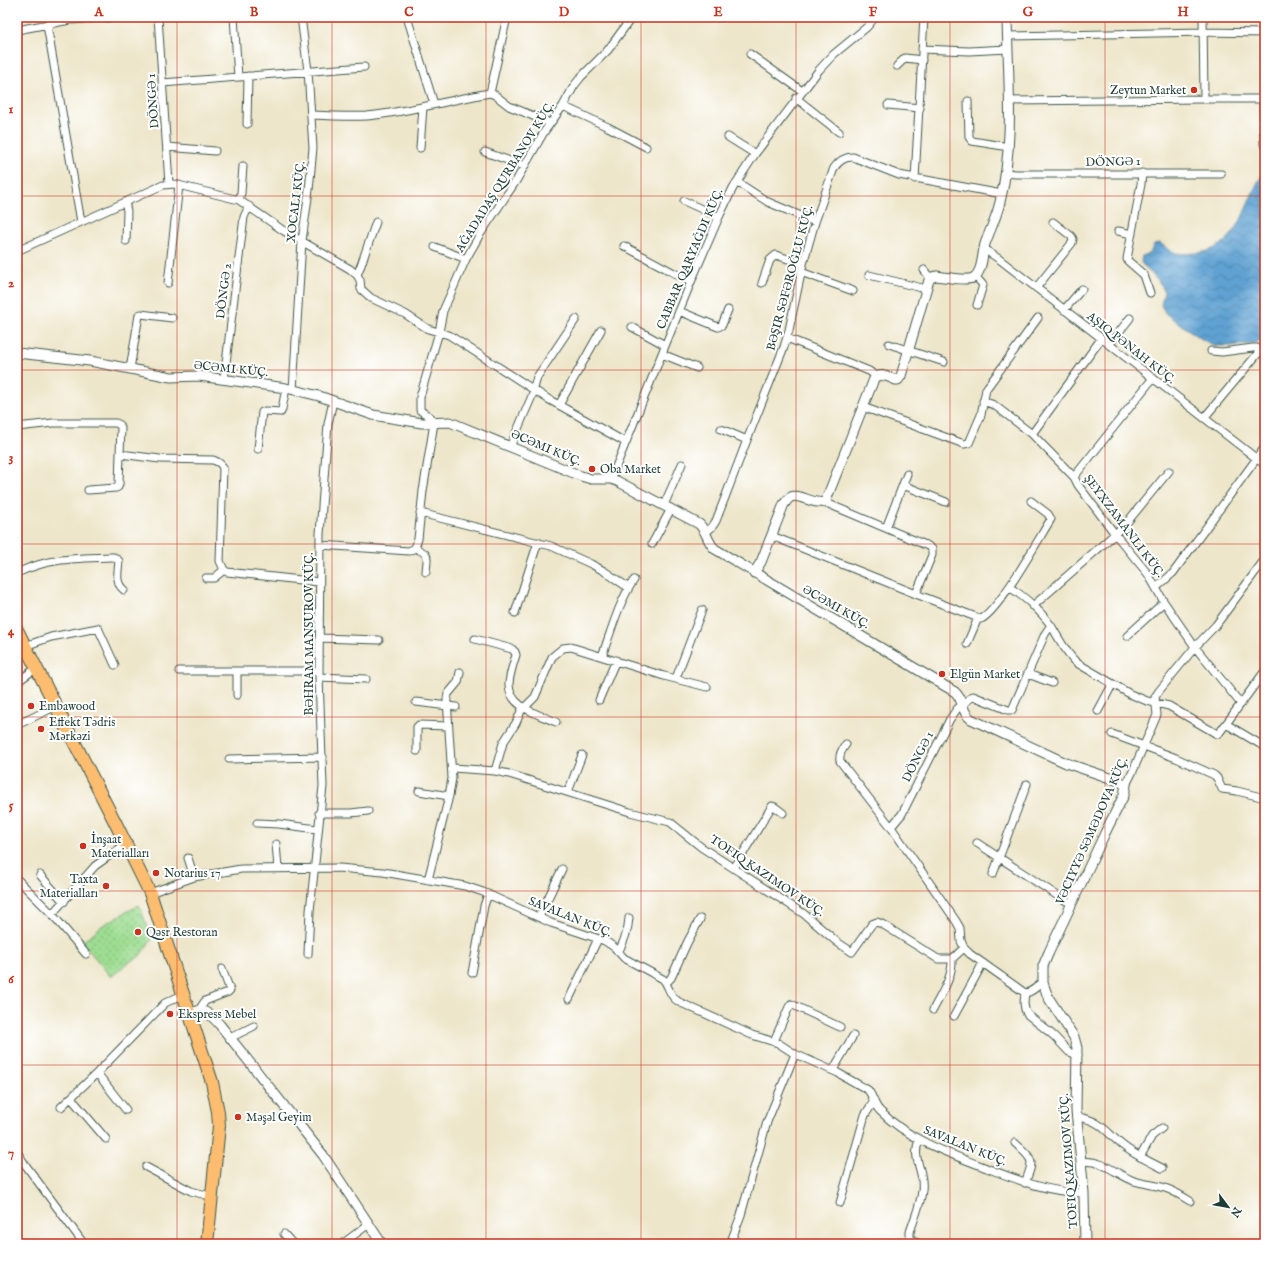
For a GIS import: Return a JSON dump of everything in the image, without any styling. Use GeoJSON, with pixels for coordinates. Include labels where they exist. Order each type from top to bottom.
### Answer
{"type":"FeatureCollection","features":[{"type":"Feature","properties":{"kind":"main road"},"geometry":{"type":"LineString","coordinates":[[17,630],[31,672],[144,896],[178,996],[191,1012],[212,1114],[213,1139],[200,1244]]}},
{"type":"Feature","properties":{"kind":"main road"},"geometry":{"type":"LineString","coordinates":[[21,645],[116,824],[150,893],[191,1012],[212,1082],[218,1112],[219,1139],[207,1244]]}},
{"type":"Feature","properties":{"kind":"street"},"geometry":{"type":"LineString","coordinates":[[17,30],[85,18],[120,17]]}},
{"type":"Feature","properties":{"kind":"street","name":"DÖNGƏ 1"},"geometry":{"type":"LineString","coordinates":[[158,17],[169,184]]}},
{"type":"Feature","properties":{"kind":"street"},"geometry":{"type":"LineString","coordinates":[[234,17],[238,77]]}},
{"type":"Feature","properties":{"kind":"street"},"geometry":{"type":"LineString","coordinates":[[258,449],[261,415],[265,411],[281,412],[290,389],[302,241],[312,167],[312,115],[301,17]]}},
{"type":"Feature","properties":{"kind":"street"},"geometry":{"type":"LineString","coordinates":[[407,17],[434,104]]}},
{"type":"Feature","properties":{"kind":"street"},"geometry":{"type":"LineString","coordinates":[[490,93],[507,17]]}},
{"type":"Feature","properties":{"kind":"street","name":"AĞADADAŞ QURBANOV KÜÇ."},"geometry":{"type":"LineString","coordinates":[[434,423],[431,417],[424,414],[420,410],[420,397],[439,332],[443,311],[466,259],[479,236],[516,181],[550,123],[563,106],[574,86],[608,50],[631,17]]}},
{"type":"Feature","properties":{"kind":"street"},"geometry":{"type":"LineString","coordinates":[[611,479],[691,282],[719,217],[737,182],[755,154],[796,98],[834,54],[863,30],[875,17]]}},
{"type":"Feature","properties":{"kind":"street"},"geometry":{"type":"LineString","coordinates":[[915,179],[924,17]]}},
{"type":"Feature","properties":{"kind":"street"},"geometry":{"type":"LineString","coordinates":[[930,278],[937,276],[969,279],[975,276],[979,270],[984,249],[997,213],[1006,173],[1008,147],[1009,101],[1007,17]]}},
{"type":"Feature","properties":{"kind":"street"},"geometry":{"type":"LineString","coordinates":[[1203,17],[1204,99]]}},
{"type":"Feature","properties":{"kind":"street"},"geometry":{"type":"LineString","coordinates":[[47,25],[81,222]]}},
{"type":"Feature","properties":{"kind":"street"},"geometry":{"type":"LineString","coordinates":[[1007,36],[1204,32],[1265,33]]}},
{"type":"Feature","properties":{"kind":"street"},"geometry":{"type":"LineString","coordinates":[[922,50],[983,51],[1008,49]]}},
{"type":"Feature","properties":{"kind":"street"},"geometry":{"type":"LineString","coordinates":[[750,54],[802,91]]}},
{"type":"Feature","properties":{"kind":"street"},"geometry":{"type":"LineString","coordinates":[[897,66],[905,58],[922,60]]}},
{"type":"Feature","properties":{"kind":"street"},"geometry":{"type":"LineString","coordinates":[[162,83],[364,67]]}},
{"type":"Feature","properties":{"kind":"street"},"geometry":{"type":"LineString","coordinates":[[247,124],[248,76]]}},
{"type":"Feature","properties":{"kind":"street"},"geometry":{"type":"LineString","coordinates":[[312,115],[354,117],[369,116],[423,107],[490,93],[509,106],[550,123]]}},
{"type":"Feature","properties":{"kind":"street"},"geometry":{"type":"LineString","coordinates":[[796,98],[840,132]]}},
{"type":"Feature","properties":{"kind":"street"},"geometry":{"type":"LineString","coordinates":[[1009,101],[1204,99],[1264,100],[1264,144]]}},
{"type":"Feature","properties":{"kind":"street"},"geometry":{"type":"LineString","coordinates":[[968,101],[970,140],[1008,147]]}},
{"type":"Feature","properties":{"kind":"street"},"geometry":{"type":"LineString","coordinates":[[888,104],[920,108]]}},
{"type":"Feature","properties":{"kind":"street"},"geometry":{"type":"LineString","coordinates":[[563,106],[646,147]]}},
{"type":"Feature","properties":{"kind":"street"},"geometry":{"type":"LineString","coordinates":[[420,148],[423,107]]}},
{"type":"Feature","properties":{"kind":"street"},"geometry":{"type":"LineString","coordinates":[[728,137],[755,154]]}},
{"type":"Feature","properties":{"kind":"street"},"geometry":{"type":"LineString","coordinates":[[166,147],[215,151]]}},
{"type":"Feature","properties":{"kind":"street"},"geometry":{"type":"LineString","coordinates":[[485,152],[524,166]]}},
{"type":"Feature","properties":{"kind":"street","name":"BƏŞIR SƏFƏROĞLU KÜÇ."},"geometry":{"type":"LineString","coordinates":[[705,533],[716,521],[787,338],[801,272],[815,222],[837,163],[847,157],[860,159],[888,171],[915,179],[1002,194]]}},
{"type":"Feature","properties":{"kind":"street"},"geometry":{"type":"LineString","coordinates":[[239,200],[243,166]]}},
{"type":"Feature","properties":{"kind":"street","name":"DÖNGƏ 1"},"geometry":{"type":"LineString","coordinates":[[1006,173],[1221,174]]}},
{"type":"Feature","properties":{"kind":"street"},"geometry":{"type":"LineString","coordinates":[[1142,173],[1128,261],[1144,275],[1150,293]]}},
{"type":"Feature","properties":{"kind":"street"},"geometry":{"type":"LineString","coordinates":[[737,182],[768,202],[815,222]]}},
{"type":"Feature","properties":{"kind":"street"},"geometry":{"type":"LineString","coordinates":[[17,251],[155,188],[169,184],[179,185],[239,200],[284,231],[350,269],[360,280],[361,288],[371,298],[405,314],[423,326],[455,338],[559,405],[625,442]]}},
{"type":"Feature","properties":{"kind":"street"},"geometry":{"type":"LineString","coordinates":[[168,283],[179,185]]}},
{"type":"Feature","properties":{"kind":"street"},"geometry":{"type":"LineString","coordinates":[[684,201],[719,217]]}},
{"type":"Feature","properties":{"kind":"street"},"geometry":{"type":"LineString","coordinates":[[125,202],[127,211],[126,241]]}},
{"type":"Feature","properties":{"kind":"street","name":"DÖNGƏ 2"},"geometry":{"type":"LineString","coordinates":[[224,379],[244,217],[249,206]]}},
{"type":"Feature","properties":{"kind":"street"},"geometry":{"type":"LineString","coordinates":[[357,275],[376,222]]}},
{"type":"Feature","properties":{"kind":"street"},"geometry":{"type":"LineString","coordinates":[[1036,288],[1072,243],[1073,239],[1071,236],[1053,222]]}},
{"type":"Feature","properties":{"kind":"street"},"geometry":{"type":"LineString","coordinates":[[1118,231],[1132,234]]}},
{"type":"Feature","properties":{"kind":"street"},"geometry":{"type":"LineString","coordinates":[[624,246],[691,282]]}},
{"type":"Feature","properties":{"kind":"street"},"geometry":{"type":"LineString","coordinates":[[435,247],[466,259]]}},
{"type":"Feature","properties":{"kind":"street"},"geometry":{"type":"LineString","coordinates":[[984,249],[999,259],[1265,465]]}},
{"type":"Feature","properties":{"kind":"street"},"geometry":{"type":"LineString","coordinates":[[762,283],[770,260],[776,255],[803,264]]}},
{"type":"Feature","properties":{"kind":"street"},"geometry":{"type":"LineString","coordinates":[[924,270],[930,278]]}},
{"type":"Feature","properties":{"kind":"street"},"geometry":{"type":"LineString","coordinates":[[801,272],[853,291]]}},
{"type":"Feature","properties":{"kind":"street"},"geometry":{"type":"LineString","coordinates":[[869,275],[926,289]]}},
{"type":"Feature","properties":{"kind":"street"},"geometry":{"type":"LineString","coordinates":[[975,276],[982,285],[977,305]]}},
{"type":"Feature","properties":{"kind":"street"},"geometry":{"type":"LineString","coordinates":[[787,338],[869,371],[876,376],[882,375],[898,380],[903,372],[908,350],[930,278]]}},
{"type":"Feature","properties":{"kind":"street"},"geometry":{"type":"LineString","coordinates":[[1064,310],[1082,289]]}},
{"type":"Feature","properties":{"kind":"street"},"geometry":{"type":"LineString","coordinates":[[679,311],[718,327],[722,325],[728,310]]}},
{"type":"Feature","properties":{"kind":"street"},"geometry":{"type":"LineString","coordinates":[[130,369],[139,315],[172,318]]}},
{"type":"Feature","properties":{"kind":"street"},"geometry":{"type":"LineString","coordinates":[[862,407],[967,444],[971,441],[981,415],[988,384],[1038,318]]}},
{"type":"Feature","properties":{"kind":"street"},"geometry":{"type":"LineString","coordinates":[[1109,345],[1130,318]]}},
{"type":"Feature","properties":{"kind":"street"},"geometry":{"type":"LineString","coordinates":[[510,447],[534,389],[537,377],[576,319]]}},
{"type":"Feature","properties":{"kind":"street"},"geometry":{"type":"LineString","coordinates":[[632,327],[665,345]]}},
{"type":"Feature","properties":{"kind":"street"},"geometry":{"type":"LineString","coordinates":[[559,405],[602,330]]}},
{"type":"Feature","properties":{"kind":"street"},"geometry":{"type":"LineString","coordinates":[[1032,434],[1101,339]]}},
{"type":"Feature","properties":{"kind":"street"},"geometry":{"type":"LineString","coordinates":[[889,344],[944,362]]}},
{"type":"Feature","properties":{"kind":"street"},"geometry":{"type":"LineString","coordinates":[[1211,350],[1222,352],[1253,348],[1262,349]]}},
{"type":"Feature","properties":{"kind":"street"},"geometry":{"type":"LineString","coordinates":[[1204,418],[1262,349]]}},
{"type":"Feature","properties":{"kind":"street","name":"ƏCƏMI KÜÇ."},"geometry":{"type":"LineString","coordinates":[[17,353],[75,359],[171,377],[193,376],[224,379],[290,389],[318,396],[373,415],[417,422],[450,422],[581,476],[596,480],[611,479],[699,524],[713,548],[944,684],[958,694],[967,716],[975,722],[1066,763],[1119,781],[1126,785]]}},
{"type":"Feature","properties":{"kind":"street"},"geometry":{"type":"LineString","coordinates":[[662,354],[697,368]]}},
{"type":"Feature","properties":{"kind":"street"},"geometry":{"type":"LineString","coordinates":[[824,502],[828,496],[872,382],[876,376]]}},
{"type":"Feature","properties":{"kind":"street"},"geometry":{"type":"LineString","coordinates":[[1074,477],[1153,378]]}},
{"type":"Feature","properties":{"kind":"street","name":"BƏHRAM MANSUROV KÜÇ."},"geometry":{"type":"LineString","coordinates":[[308,954],[310,911],[323,786],[319,674],[319,582],[328,424],[333,401]]}},
{"type":"Feature","properties":{"kind":"street"},"geometry":{"type":"LineString","coordinates":[[983,401],[994,404],[1032,434],[1074,477],[1078,485],[1115,534],[1148,574],[1164,602],[1195,647],[1241,704]]}},
{"type":"Feature","properties":{"kind":"street"},"geometry":{"type":"LineString","coordinates":[[17,427],[53,423],[120,424],[118,487],[88,490]]}},
{"type":"Feature","properties":{"kind":"street"},"geometry":{"type":"LineString","coordinates":[[320,545],[409,551],[415,548],[418,539],[420,513],[434,423]]}},
{"type":"Feature","properties":{"kind":"street"},"geometry":{"type":"LineString","coordinates":[[721,429],[747,440]]}},
{"type":"Feature","properties":{"kind":"street"},"geometry":{"type":"LineString","coordinates":[[1156,588],[1173,573],[1265,446]]}},
{"type":"Feature","properties":{"kind":"street"},"geometry":{"type":"LineString","coordinates":[[120,454],[160,459],[213,460],[222,464],[220,561],[224,570],[227,572],[319,582]]}},
{"type":"Feature","properties":{"kind":"street"},"geometry":{"type":"LineString","coordinates":[[652,544],[682,464]]}},
{"type":"Feature","properties":{"kind":"street"},"geometry":{"type":"LineString","coordinates":[[1033,606],[1115,534],[1136,512],[1169,471]]}},
{"type":"Feature","properties":{"kind":"street"},"geometry":{"type":"LineString","coordinates":[[886,528],[907,474]]}},
{"type":"Feature","properties":{"kind":"street"},"geometry":{"type":"LineString","coordinates":[[903,485],[946,502]]}},
{"type":"Feature","properties":{"kind":"street"},"geometry":{"type":"LineString","coordinates":[[754,573],[761,562],[784,504],[791,496],[795,496],[816,503],[824,502],[932,549],[932,555],[916,594]]}},
{"type":"Feature","properties":{"kind":"street"},"geometry":{"type":"LineString","coordinates":[[772,536],[981,619],[988,614],[1009,587],[1050,519],[1048,514],[1031,501]]}},
{"type":"Feature","properties":{"kind":"street"},"geometry":{"type":"LineString","coordinates":[[420,513],[550,546],[591,564],[629,588]]}},
{"type":"Feature","properties":{"kind":"street"},"geometry":{"type":"LineString","coordinates":[[515,613],[538,542]]}},
{"type":"Feature","properties":{"kind":"street"},"geometry":{"type":"LineString","coordinates":[[415,548],[425,552],[427,556],[426,572]]}},
{"type":"Feature","properties":{"kind":"street"},"geometry":{"type":"LineString","coordinates":[[17,572],[48,561],[80,557],[114,557],[118,561],[118,583],[124,590]]}},
{"type":"Feature","properties":{"kind":"street","name":"VƏCIYYƏ SƏMƏDOVA KÜÇ."},"geometry":{"type":"LineString","coordinates":[[1043,983],[1043,966],[1124,795],[1126,785],[1157,715],[1156,697],[1159,691],[1195,647],[1216,625],[1265,559]]}},
{"type":"Feature","properties":{"kind":"street"},"geometry":{"type":"LineString","coordinates":[[206,578],[214,578],[224,570]]}},
{"type":"Feature","properties":{"kind":"street"},"geometry":{"type":"LineString","coordinates":[[602,656],[629,588],[634,580]]}},
{"type":"Feature","properties":{"kind":"street"},"geometry":{"type":"LineString","coordinates":[[1009,587],[1024,597],[1051,625],[1070,657],[1077,663],[1141,699],[1175,709],[1217,734],[1265,671]]}},
{"type":"Feature","properties":{"kind":"street"},"geometry":{"type":"LineString","coordinates":[[1127,636],[1164,602]]}},
{"type":"Feature","properties":{"kind":"street"},"geometry":{"type":"LineString","coordinates":[[676,678],[702,610]]}},
{"type":"Feature","properties":{"kind":"street"},"geometry":{"type":"LineString","coordinates":[[967,644],[978,618]]}},
{"type":"Feature","properties":{"kind":"street"},"geometry":{"type":"LineString","coordinates":[[962,704],[973,696],[1008,710],[1012,710],[1045,634],[1051,625]]}},
{"type":"Feature","properties":{"kind":"street"},"geometry":{"type":"LineString","coordinates":[[21,645],[51,637],[98,628],[115,665]]}},
{"type":"Feature","properties":{"kind":"street"},"geometry":{"type":"LineString","coordinates":[[319,638],[379,640]]}},
{"type":"Feature","properties":{"kind":"street"},"geometry":{"type":"LineString","coordinates":[[475,639],[512,649],[515,652],[516,655],[509,682],[512,697],[517,704],[556,722]]}},
{"type":"Feature","properties":{"kind":"street"},"geometry":{"type":"LineString","coordinates":[[495,771],[503,743],[524,707],[531,703],[535,697],[552,657],[563,648],[571,647],[707,687]]}},
{"type":"Feature","properties":{"kind":"street"},"geometry":{"type":"LineString","coordinates":[[598,700],[616,660]]}},
{"type":"Feature","properties":{"kind":"street"},"geometry":{"type":"LineString","coordinates":[[179,670],[319,674],[366,679]]}},
{"type":"Feature","properties":{"kind":"street"},"geometry":{"type":"LineString","coordinates":[[17,682],[31,672]]}},
{"type":"Feature","properties":{"kind":"street"},"geometry":{"type":"LineString","coordinates":[[237,672],[237,695]]}},
{"type":"Feature","properties":{"kind":"street"},"geometry":{"type":"LineString","coordinates":[[428,880],[449,796],[453,768],[446,706],[448,694],[458,682],[460,672]]}},
{"type":"Feature","properties":{"kind":"street"},"geometry":{"type":"LineString","coordinates":[[1028,674],[1052,682]]}},
{"type":"Feature","properties":{"kind":"street"},"geometry":{"type":"LineString","coordinates":[[1098,711],[1112,684]]}},
{"type":"Feature","properties":{"kind":"street"},"geometry":{"type":"LineString","coordinates":[[416,702],[456,707]]}},
{"type":"Feature","properties":{"kind":"street","name":"DÖNGƏ 1"},"geometry":{"type":"LineString","coordinates":[[891,827],[902,814],[950,719],[962,704]]}},
{"type":"Feature","properties":{"kind":"street"},"geometry":{"type":"LineString","coordinates":[[17,725],[50,709]]}},
{"type":"Feature","properties":{"kind":"street"},"geometry":{"type":"LineString","coordinates":[[417,751],[417,727],[419,724],[448,726]]}},
{"type":"Feature","properties":{"kind":"street"},"geometry":{"type":"LineString","coordinates":[[1226,724],[1265,748]]}},
{"type":"Feature","properties":{"kind":"street"},"geometry":{"type":"LineString","coordinates":[[1112,734],[1176,758],[1214,775],[1224,790],[1236,791],[1265,798]]}},
{"type":"Feature","properties":{"kind":"street"},"geometry":{"type":"LineString","coordinates":[[846,744],[840,753],[840,761],[891,827],[956,921],[960,928],[961,941],[964,948],[1025,993]]}},
{"type":"Feature","properties":{"kind":"street"},"geometry":{"type":"LineString","coordinates":[[568,792],[582,755]]}},
{"type":"Feature","properties":{"kind":"street"},"geometry":{"type":"LineString","coordinates":[[229,759],[323,757]]}},
{"type":"Feature","properties":{"kind":"street"},"geometry":{"type":"LineString","coordinates":[[453,768],[495,771],[630,812],[670,822],[701,847],[804,914],[837,942],[852,952],[872,924],[877,922],[938,959],[952,959],[964,948]]}},
{"type":"Feature","properties":{"kind":"street"},"geometry":{"type":"LineString","coordinates":[[993,874],[1027,784]]}},
{"type":"Feature","properties":{"kind":"street"},"geometry":{"type":"LineString","coordinates":[[419,791],[449,796]]}},
{"type":"Feature","properties":{"kind":"street"},"geometry":{"type":"LineString","coordinates":[[734,868],[772,806],[783,813]]}},
{"type":"Feature","properties":{"kind":"street"},"geometry":{"type":"LineString","coordinates":[[319,813],[351,813],[368,811]]}},
{"type":"Feature","properties":{"kind":"street"},"geometry":{"type":"LineString","coordinates":[[257,823],[279,824],[318,830]]}},
{"type":"Feature","properties":{"kind":"street"},"geometry":{"type":"LineString","coordinates":[[977,843],[1072,904]]}},
{"type":"Feature","properties":{"kind":"street"},"geometry":{"type":"LineString","coordinates":[[276,844],[278,868]]}},
{"type":"Feature","properties":{"kind":"street"},"geometry":{"type":"LineString","coordinates":[[52,914],[95,866],[120,848]]}},
{"type":"Feature","properties":{"kind":"street"},"geometry":{"type":"LineString","coordinates":[[188,858],[194,877]]}},
{"type":"Feature","properties":{"kind":"street","name":"SAVALAN KÜÇ."},"geometry":{"type":"LineString","coordinates":[[150,893],[194,877],[241,869],[278,868],[356,869],[464,886],[488,894],[538,917],[598,939],[614,947],[624,958],[659,975],[666,983],[673,999],[752,1035],[774,1041],[795,1054],[833,1070],[868,1090],[882,1113],[919,1140],[955,1156],[1025,1183],[1084,1193]]}},
{"type":"Feature","properties":{"kind":"street"},"geometry":{"type":"LineString","coordinates":[[538,917],[562,869]]}},
{"type":"Feature","properties":{"kind":"street"},"geometry":{"type":"LineString","coordinates":[[40,875],[64,902]]}},
{"type":"Feature","properties":{"kind":"street"},"geometry":{"type":"LineString","coordinates":[[17,879],[52,914],[86,954]]}},
{"type":"Feature","properties":{"kind":"street"},"geometry":{"type":"LineString","coordinates":[[472,973],[484,906],[488,894]]}},
{"type":"Feature","properties":{"kind":"street"},"geometry":{"type":"LineString","coordinates":[[618,952],[628,931],[629,918]]}},
{"type":"Feature","properties":{"kind":"street"},"geometry":{"type":"LineString","coordinates":[[666,983],[671,978],[700,919]]}},
{"type":"Feature","properties":{"kind":"street"},"geometry":{"type":"LineString","coordinates":[[568,999],[598,939]]}},
{"type":"Feature","properties":{"kind":"street"},"geometry":{"type":"LineString","coordinates":[[933,1010],[949,976],[952,966],[952,959]]}},
{"type":"Feature","properties":{"kind":"street"},"geometry":{"type":"LineString","coordinates":[[954,1016],[983,963]]}},
{"type":"Feature","properties":{"kind":"street"},"geometry":{"type":"LineString","coordinates":[[191,1012],[206,1001],[230,990],[222,969]]}},
{"type":"Feature","properties":{"kind":"street"},"geometry":{"type":"LineString","coordinates":[[1025,993],[1029,993],[1036,986],[1043,983],[1048,997],[1076,1042],[1078,1055],[1076,1116],[1082,1162],[1085,1244]]}},
{"type":"Feature","properties":{"kind":"street"},"geometry":{"type":"LineString","coordinates":[[1025,993],[1023,1004],[1027,1014],[1054,1036],[1069,1052],[1078,1055]]}},
{"type":"Feature","properties":{"kind":"street"},"geometry":{"type":"LineString","coordinates":[[61,1107],[165,1002],[178,996]]}},
{"type":"Feature","properties":{"kind":"street"},"geometry":{"type":"LineString","coordinates":[[774,1041],[791,1004],[840,1027]]}},
{"type":"Feature","properties":{"kind":"street"},"geometry":{"type":"LineString","coordinates":[[191,1012],[207,1012],[212,1016],[323,1155],[382,1244]]}},
{"type":"Feature","properties":{"kind":"street"},"geometry":{"type":"LineString","coordinates":[[230,1038],[254,1026]]}},
{"type":"Feature","properties":{"kind":"street"},"geometry":{"type":"LineString","coordinates":[[833,1070],[853,1036]]}},
{"type":"Feature","properties":{"kind":"street"},"geometry":{"type":"LineString","coordinates":[[730,1244],[741,1215],[767,1122],[795,1054]]}},
{"type":"Feature","properties":{"kind":"street"},"geometry":{"type":"LineString","coordinates":[[96,1073],[126,1110]]}},
{"type":"Feature","properties":{"kind":"street"},"geometry":{"type":"LineString","coordinates":[[71,1098],[106,1139]]}},
{"type":"Feature","properties":{"kind":"street"},"geometry":{"type":"LineString","coordinates":[[840,1203],[865,1115],[874,1101]]}},
{"type":"Feature","properties":{"kind":"street"},"geometry":{"type":"LineString","coordinates":[[1076,1116],[1085,1117],[1094,1121],[1105,1128],[1122,1146],[1162,1168]]}},
{"type":"Feature","properties":{"kind":"street"},"geometry":{"type":"LineString","coordinates":[[1140,1157],[1152,1136],[1162,1128]]}},
{"type":"Feature","properties":{"kind":"street"},"geometry":{"type":"LineString","coordinates":[[919,1140],[916,1152],[923,1182],[910,1232],[910,1238],[919,1244]]}},
{"type":"Feature","properties":{"kind":"street"},"geometry":{"type":"LineString","coordinates":[[1015,1142],[1032,1161],[1032,1166],[1025,1183]]}},
{"type":"Feature","properties":{"kind":"street"},"geometry":{"type":"LineString","coordinates":[[17,1152],[84,1244]]}},
{"type":"Feature","properties":{"kind":"street"},"geometry":{"type":"LineString","coordinates":[[1082,1162],[1088,1161],[1098,1163],[1135,1182],[1164,1188],[1190,1201]]}},
{"type":"Feature","properties":{"kind":"street"},"geometry":{"type":"LineString","coordinates":[[146,1167],[191,1191],[206,1196]]}},
{"type":"Feature","properties":{"kind":"street"},"geometry":{"type":"LineString","coordinates":[[342,1244],[370,1224]]}},
{"type":"Feature","properties":{"kind":"street"},"geometry":{"type":"LineString","coordinates":[[284,1234],[293,1244]]}},
{"type":"Feature","properties":{"kind":"green space"},"geometry":{"type":"Polygon","coordinates":[[[139,905],[152,939],[139,957],[129,962],[111,977],[82,942],[103,925],[139,905]]]}},
{"type":"Feature","properties":{"kind":"water"},"geometry":{"type":"Polygon","coordinates":[[[1265,171],[1265,338],[1253,344],[1216,346],[1203,340],[1166,314],[1161,305],[1164,292],[1162,286],[1144,267],[1141,262],[1142,256],[1150,253],[1154,244],[1160,243],[1173,252],[1185,254],[1197,253],[1212,249],[1224,242],[1233,233],[1240,221],[1257,183],[1265,171]]]}},
{"type":"Feature","properties":{"kind":"place","name":"Zeytun Market"},"geometry":{"type":"Point","coordinates":[1194,90]}},
{"type":"Feature","properties":{"kind":"place","name":"Oba Market"},"geometry":{"type":"Point","coordinates":[592,469]}},
{"type":"Feature","properties":{"kind":"place","name":"Elgün Market"},"geometry":{"type":"Point","coordinates":[942,674]}},
{"type":"Feature","properties":{"kind":"place","name":"Embawood"},"geometry":{"type":"Point","coordinates":[31,706]}},
{"type":"Feature","properties":{"kind":"place","name":"Effekt Tədris Mərkəzi"},"geometry":{"type":"Point","coordinates":[41,729]}},
{"type":"Feature","properties":{"kind":"place","name":"İnşaat Materialları"},"geometry":{"type":"Point","coordinates":[83,846]}},
{"type":"Feature","properties":{"kind":"place","name":"Notarius 17"},"geometry":{"type":"Point","coordinates":[156,873]}},
{"type":"Feature","properties":{"kind":"place","name":"Taxta Materialları"},"geometry":{"type":"Point","coordinates":[106,886]}},
{"type":"Feature","properties":{"kind":"place","name":"Qəsr Restoran"},"geometry":{"type":"Point","coordinates":[138,932]}},
{"type":"Feature","properties":{"kind":"place","name":"Ekspress Mebel"},"geometry":{"type":"Point","coordinates":[170,1014]}},
{"type":"Feature","properties":{"kind":"place","name":"Məşəl Geyim"},"geometry":{"type":"Point","coordinates":[238,1117]}}]}
